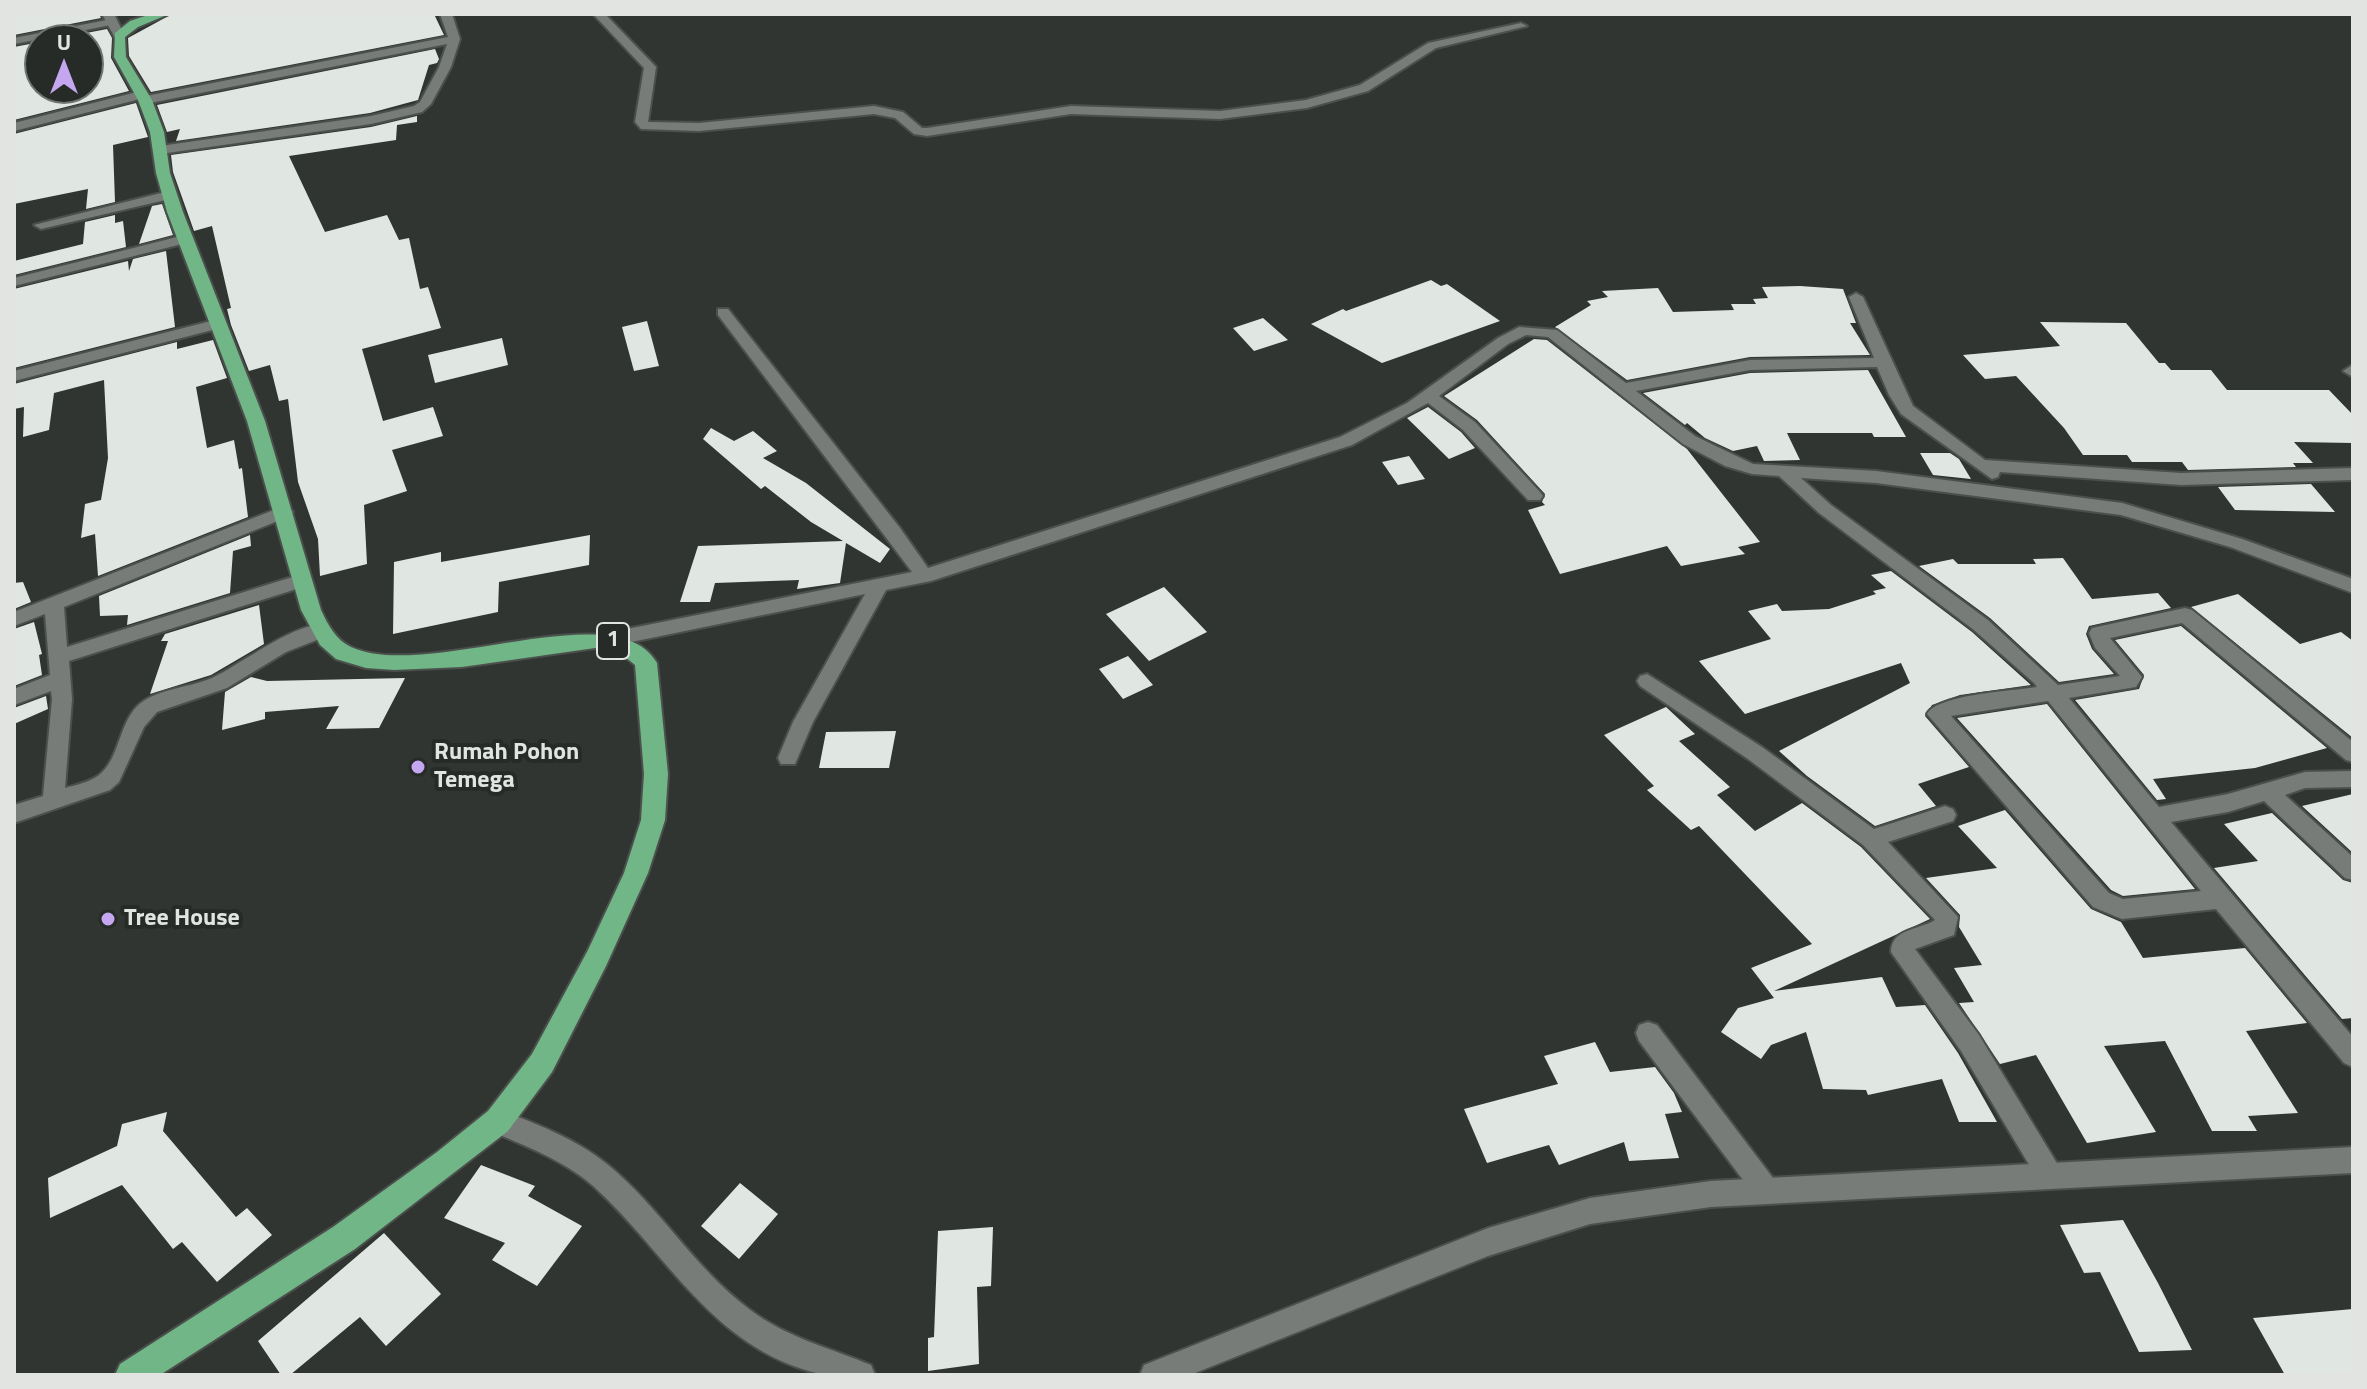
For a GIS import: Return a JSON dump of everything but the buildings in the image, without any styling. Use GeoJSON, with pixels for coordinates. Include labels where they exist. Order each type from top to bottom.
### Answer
{"type":"FeatureCollection","features":[{"type":"Feature","properties":{"kind":"highway"},"geometry":{"type":"LineString","coordinates":[[163,14],[134,24],[113,24],[120,57],[143,98],[160,150],[169,195],[256,421],[320,631]]}},
{"type":"Feature","properties":{"kind":"highway","name":"1"},"geometry":{"type":"LineString","coordinates":[[131,1375],[344,1238],[498,1121],[542,1063],[597,958],[636,873],[653,820],[656,774],[646,663],[636,650],[625,643],[607,640],[394,662],[346,654],[320,631]]}},
{"type":"Feature","properties":{"kind":"street"},"geometry":{"type":"LineString","coordinates":[[160,150],[371,120],[418,109],[425,104],[445,67],[454,39],[446,14]]}},
{"type":"Feature","properties":{"kind":"street"},"geometry":{"type":"LineString","coordinates":[[599,14],[650,67],[651,74],[642,96],[641,122],[645,126],[662,129],[874,110],[899,115],[918,131],[927,132],[1071,110],[1220,115],[1307,104],[1364,88],[1432,45],[1521,26]]}},
{"type":"Feature","properties":{"kind":"street"},"geometry":{"type":"LineString","coordinates":[[14,41],[113,24]]}},
{"type":"Feature","properties":{"kind":"street"},"geometry":{"type":"LineString","coordinates":[[14,127],[143,98],[454,39]]}},
{"type":"Feature","properties":{"kind":"street"},"geometry":{"type":"LineString","coordinates":[[41,225],[169,195]]}},
{"type":"Feature","properties":{"kind":"street"},"geometry":{"type":"LineString","coordinates":[[14,282],[185,239]]}},
{"type":"Feature","properties":{"kind":"street"},"geometry":{"type":"LineString","coordinates":[[1856,297],[1897,395],[1907,410],[1984,465],[2015,494]]}},
{"type":"Feature","properties":{"kind":"street"},"geometry":{"type":"LineString","coordinates":[[723,312],[827,450],[894,532],[924,576]]}},
{"type":"Feature","properties":{"kind":"street"},"geometry":{"type":"LineString","coordinates":[[14,376],[219,324]]}},
{"type":"Feature","properties":{"kind":"street"},"geometry":{"type":"LineString","coordinates":[[607,640],[924,576],[1286,462],[1346,441],[1429,396],[1516,333],[1534,330],[1552,333],[1564,340],[1658,418],[1714,454],[1752,469],[1876,477],[2122,509],[2236,543],[2353,586]]}},
{"type":"Feature","properties":{"kind":"street"},"geometry":{"type":"LineString","coordinates":[[1621,389],[1750,365],[1884,362]]}},
{"type":"Feature","properties":{"kind":"street"},"geometry":{"type":"LineString","coordinates":[[1429,396],[1469,426],[1534,496]]}},
{"type":"Feature","properties":{"kind":"street"},"geometry":{"type":"LineString","coordinates":[[1984,465],[2181,479],[2353,474]]}},
{"type":"Feature","properties":{"kind":"street"},"geometry":{"type":"LineString","coordinates":[[1785,473],[1838,519],[1981,625],[2056,693],[2221,899],[2353,1055]]}},
{"type":"Feature","properties":{"kind":"street"},"geometry":{"type":"LineString","coordinates":[[14,619],[284,512]]}},
{"type":"Feature","properties":{"kind":"street"},"geometry":{"type":"LineString","coordinates":[[59,657],[302,580]]}},
{"type":"Feature","properties":{"kind":"street"},"geometry":{"type":"LineString","coordinates":[[788,758],[803,722],[879,586]]}},
{"type":"Feature","properties":{"kind":"street"},"geometry":{"type":"LineString","coordinates":[[53,801],[62,699],[54,603]]}},
{"type":"Feature","properties":{"kind":"street"},"geometry":{"type":"LineString","coordinates":[[2221,899],[2122,909],[2101,900],[1937,714],[1952,707],[2129,682],[2132,677],[2098,638],[2099,633],[2185,615],[2353,754]]}},
{"type":"Feature","properties":{"kind":"street"},"geometry":{"type":"LineString","coordinates":[[14,814],[103,784],[112,776],[136,723],[150,707],[220,683],[279,647],[320,631]]}},
{"type":"Feature","properties":{"kind":"street"},"geometry":{"type":"LineString","coordinates":[[14,697],[61,679]]}},
{"type":"Feature","properties":{"kind":"street"},"geometry":{"type":"LineString","coordinates":[[1647,681],[1755,753],[1871,839],[1947,917],[1946,928],[1908,941],[1903,945],[1903,952],[1970,1043],[2049,1174]]}},
{"type":"Feature","properties":{"kind":"street"},"geometry":{"type":"LineString","coordinates":[[2156,816],[2268,792],[2305,780],[2353,779]]}},
{"type":"Feature","properties":{"kind":"street"},"geometry":{"type":"LineString","coordinates":[[2268,792],[2353,871]]}},
{"type":"Feature","properties":{"kind":"street"},"geometry":{"type":"LineString","coordinates":[[1871,839],[1945,815]]}},
{"type":"Feature","properties":{"kind":"street"},"geometry":{"type":"LineString","coordinates":[[1648,1033],[1767,1191]]}},
{"type":"Feature","properties":{"kind":"street"},"geometry":{"type":"LineString","coordinates":[[498,1121],[568,1152],[599,1175],[707,1291],[740,1320],[781,1345],[861,1375]]}},
{"type":"Feature","properties":{"kind":"street"},"geometry":{"type":"LineString","coordinates":[[1154,1375],[1540,1224],[1660,1199],[2049,1174],[2353,1160]]}},
{"type":"Feature","properties":{"kind":"place","name":"Rumah Pohon Temega"},"geometry":{"type":"Point","coordinates":[418,767]}},
{"type":"Feature","properties":{"kind":"place","name":"Tree House"},"geometry":{"type":"Point","coordinates":[108,919]}}]}
